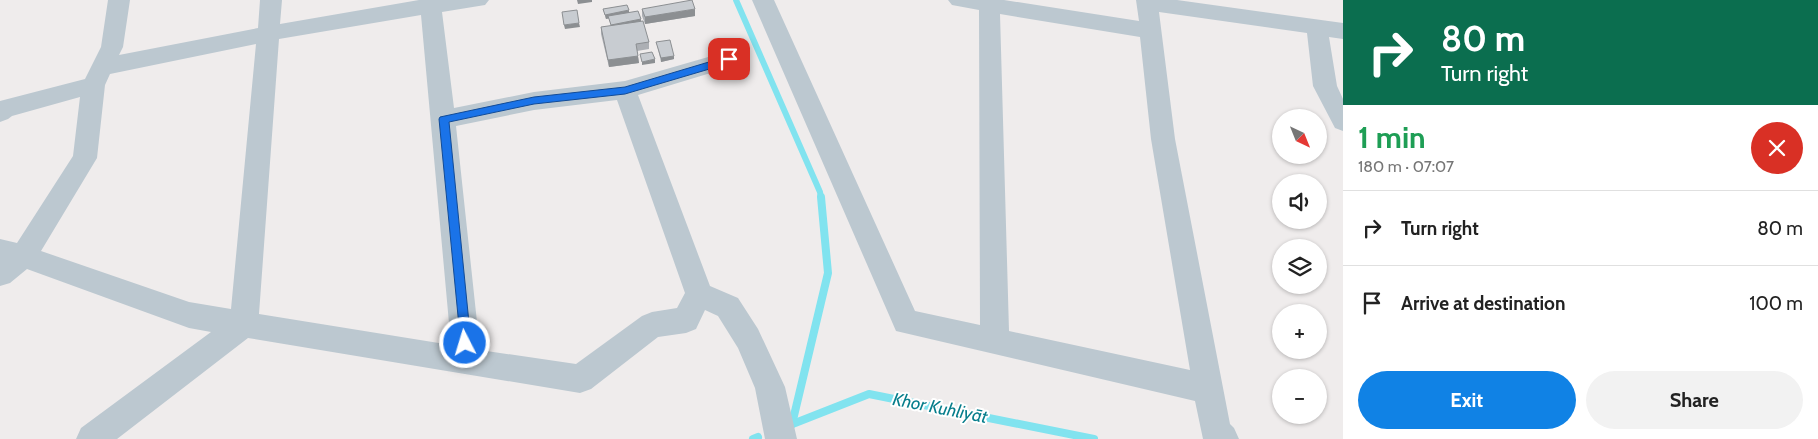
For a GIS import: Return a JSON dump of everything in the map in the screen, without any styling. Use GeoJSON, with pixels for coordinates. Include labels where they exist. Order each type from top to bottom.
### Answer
{"type":"FeatureCollection","features":[{"type":"Feature","properties":{"kind":"street"},"geometry":{"type":"LineString","coordinates":[[0,274],[12,254],[85,158],[98,76],[112,47],[119,0]]}},
{"type":"Feature","properties":{"kind":"street"},"geometry":{"type":"LineString","coordinates":[[92,439],[244,324],[271,0]]}},
{"type":"Feature","properties":{"kind":"street"},"geometry":{"type":"LineString","coordinates":[[0,113],[4,109],[98,76],[268,34],[430,3],[478,0]]}},
{"type":"Feature","properties":{"kind":"street"},"geometry":{"type":"LineString","coordinates":[[763,0],[906,322],[1208,389]]}},
{"type":"Feature","properties":{"kind":"street"},"geometry":{"type":"LineString","coordinates":[[959,0],[989,2],[1151,31]]}},
{"type":"Feature","properties":{"kind":"street"},"geometry":{"type":"LineString","coordinates":[[989,2],[995,342]]}},
{"type":"Feature","properties":{"kind":"street"},"geometry":{"type":"LineString","coordinates":[[1223,439],[1216,433],[1163,139],[1147,2],[1343,31]]}},
{"type":"Feature","properties":{"kind":"street"},"geometry":{"type":"LineString","coordinates":[[430,3],[444,119],[467,362]]}},
{"type":"Feature","properties":{"kind":"street"},"geometry":{"type":"LineString","coordinates":[[1317,27],[1325,86],[1343,122]]}},
{"type":"Feature","properties":{"kind":"street"},"geometry":{"type":"LineString","coordinates":[[444,119],[534,101],[625,90],[729,59]]}},
{"type":"Feature","properties":{"kind":"street"},"geometry":{"type":"LineString","coordinates":[[625,90],[699,294],[728,307],[748,339],[770,387],[781,439]]}},
{"type":"Feature","properties":{"kind":"street"},"geometry":{"type":"LineString","coordinates":[[12,254],[189,315],[467,362],[580,378],[652,325],[686,320],[699,294]]}},
{"type":"Feature","properties":{"kind":"building"},"geometry":{"type":"Polygon","coordinates":[[[692,0],[695,9],[645,17],[642,9],[692,0]]]}},
{"type":"Feature","properties":{"kind":"building"},"geometry":{"type":"Polygon","coordinates":[[[627,5],[629,10],[605,15],[603,9],[627,5]]]}},
{"type":"Feature","properties":{"kind":"building"},"geometry":{"type":"Polygon","coordinates":[[[577,10],[579,23],[564,25],[562,12],[577,10]]]}},
{"type":"Feature","properties":{"kind":"building"},"geometry":{"type":"Polygon","coordinates":[[[638,11],[641,19],[611,25],[608,16],[638,11]]]}},
{"type":"Feature","properties":{"kind":"building"},"geometry":{"type":"Polygon","coordinates":[[[643,21],[649,42],[636,44],[638,56],[608,60],[601,27],[643,21]]]}},
{"type":"Feature","properties":{"kind":"building"},"geometry":{"type":"Polygon","coordinates":[[[670,40],[674,56],[661,58],[656,42],[670,40]]]}},
{"type":"Feature","properties":{"kind":"building"},"geometry":{"type":"Polygon","coordinates":[[[652,52],[655,59],[642,62],[640,54],[652,52]]]}},
{"type":"Feature","properties":{"kind":"waterway"},"geometry":{"type":"LineString","coordinates":[[736,0],[821,198]]}},
{"type":"Feature","properties":{"kind":"waterway"},"geometry":{"type":"LineString","coordinates":[[792,424],[828,273],[821,197]]}},
{"type":"Feature","properties":{"kind":"waterway","name":"Khor Kuhliyāt"},"geometry":{"type":"LineString","coordinates":[[790,425],[869,394],[1094,439]]}},
{"type":"Feature","properties":{"kind":"waterway"},"geometry":{"type":"LineString","coordinates":[[753,439],[758,437]]}},
{"type":"Feature","properties":{"kind":"route"},"geometry":{"type":"LineString","coordinates":[[465,343],[444,119],[534,101],[625,90],[729,59]]}}]}
